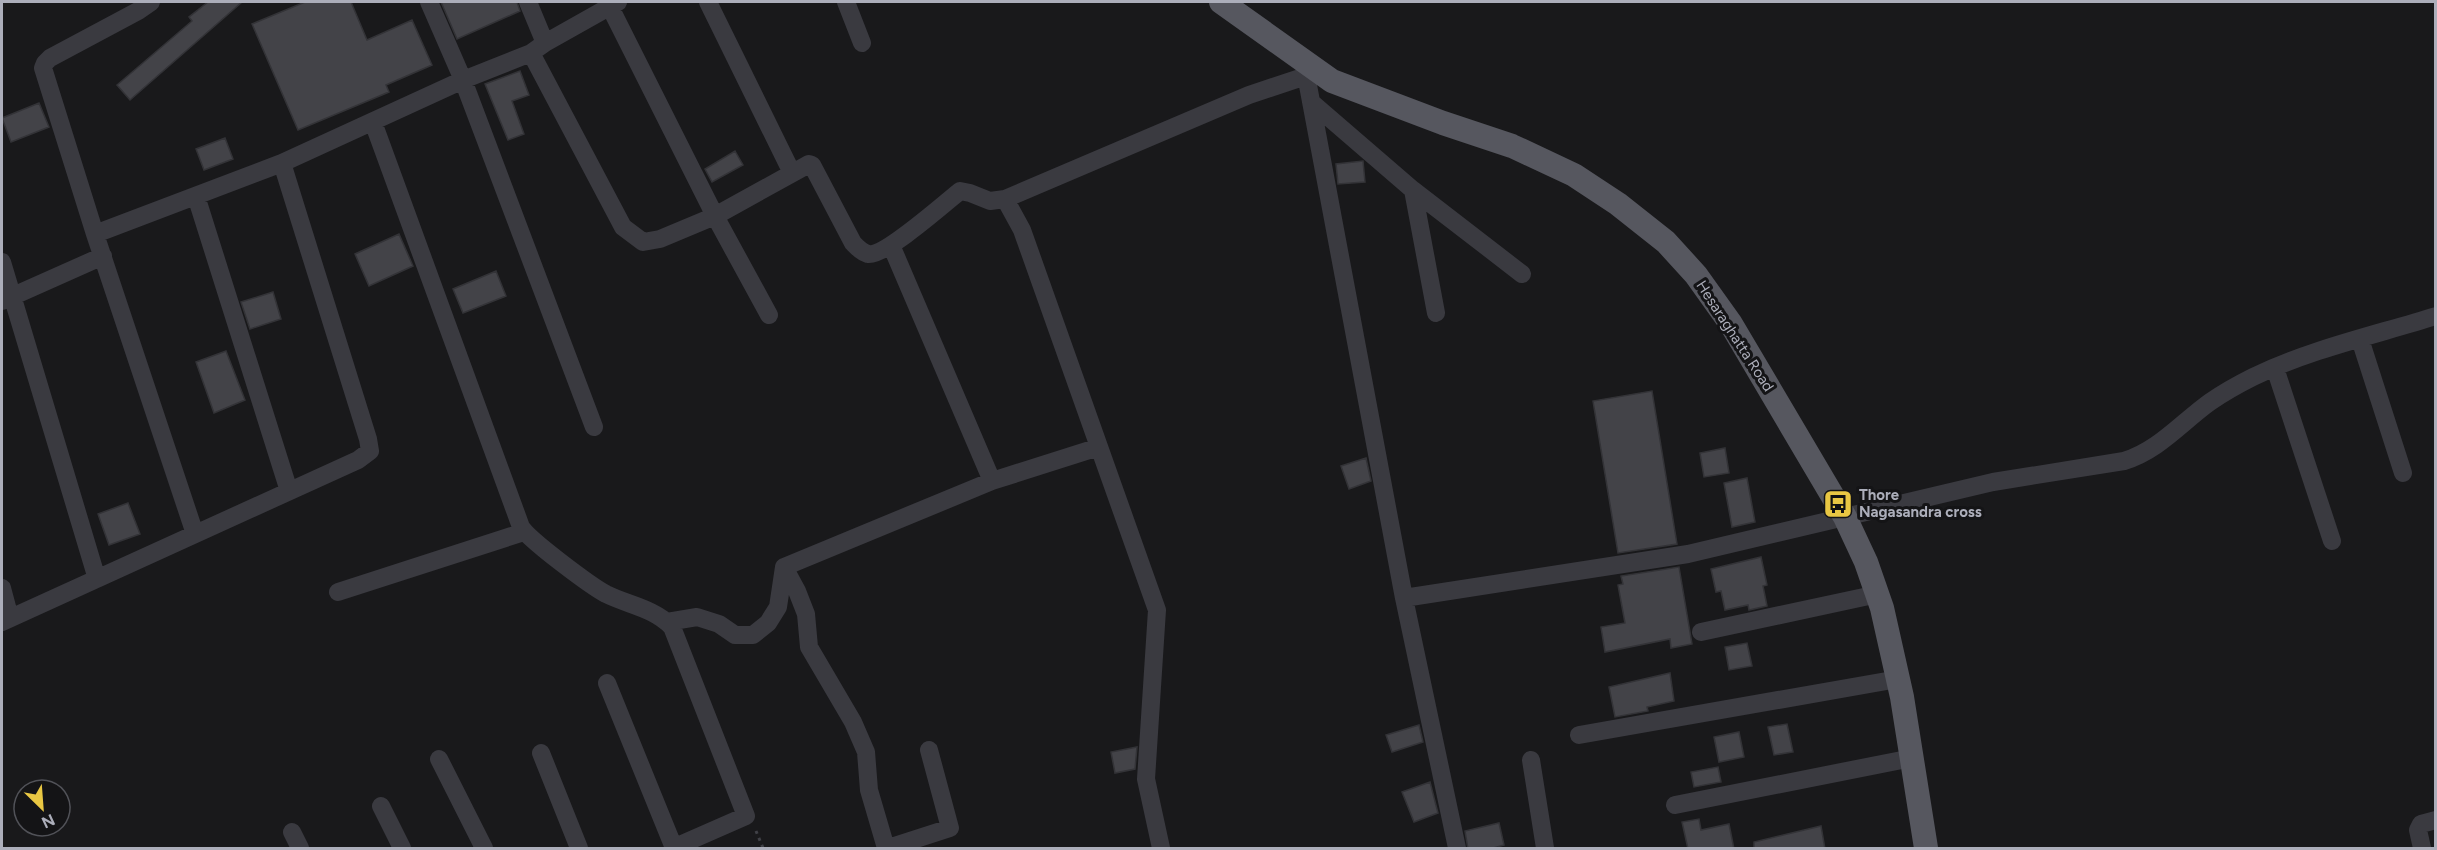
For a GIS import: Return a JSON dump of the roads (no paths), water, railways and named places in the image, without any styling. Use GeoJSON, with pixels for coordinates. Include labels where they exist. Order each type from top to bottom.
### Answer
{"type":"FeatureCollection","features":[{"type":"Feature","properties":{"kind":"main road","name":"Hesaraghatta Road"},"geometry":{"type":"LineString","coordinates":[[1221,2],[1305,69],[1332,81],[1512,146],[1574,175],[1618,204],[1666,242],[1696,275],[1731,324],[1845,517],[1878,594],[1898,679],[1926,849]]}},
{"type":"Feature","properties":{"kind":"street"},"geometry":{"type":"LineString","coordinates":[[151,2],[45,63],[44,69],[95,234],[195,534]]}},
{"type":"Feature","properties":{"kind":"street"},"geometry":{"type":"LineString","coordinates":[[429,2],[463,80],[594,427]]}},
{"type":"Feature","properties":{"kind":"street"},"geometry":{"type":"LineString","coordinates":[[528,2],[538,48],[623,227],[643,242],[660,239],[715,216],[803,166],[812,165],[853,243],[869,254],[878,252],[891,245],[960,191],[990,201],[1005,199],[1305,69],[1404,598],[1457,849]]}},
{"type":"Feature","properties":{"kind":"street"},"geometry":{"type":"LineString","coordinates":[[708,2],[792,173]]}},
{"type":"Feature","properties":{"kind":"street"},"geometry":{"type":"LineString","coordinates":[[846,2],[862,43]]}},
{"type":"Feature","properties":{"kind":"street"},"geometry":{"type":"LineString","coordinates":[[95,234],[282,163],[538,48],[613,3],[715,216],[769,315]]}},
{"type":"Feature","properties":{"kind":"street"},"geometry":{"type":"LineString","coordinates":[[1311,102],[1413,190],[1522,274]]}},
{"type":"Feature","properties":{"kind":"street"},"geometry":{"type":"LineString","coordinates":[[373,122],[524,532],[604,593],[653,612],[672,627],[746,816],[674,848],[607,683]]}},
{"type":"Feature","properties":{"kind":"street"},"geometry":{"type":"LineString","coordinates":[[2,588],[6,620],[358,460],[370,451],[282,163]]}},
{"type":"Feature","properties":{"kind":"street"},"geometry":{"type":"LineString","coordinates":[[1413,190],[1436,313]]}},
{"type":"Feature","properties":{"kind":"street"},"geometry":{"type":"LineString","coordinates":[[196,196],[289,491]]}},
{"type":"Feature","properties":{"kind":"street"},"geometry":{"type":"LineString","coordinates":[[1005,199],[1022,230],[1157,610],[1146,779],[1161,849]]}},
{"type":"Feature","properties":{"kind":"street"},"geometry":{"type":"LineString","coordinates":[[891,245],[992,481]]}},
{"type":"Feature","properties":{"kind":"street"},"geometry":{"type":"LineString","coordinates":[[6,299],[103,256]]}},
{"type":"Feature","properties":{"kind":"street"},"geometry":{"type":"LineString","coordinates":[[2,262],[6,299],[97,579]]}},
{"type":"Feature","properties":{"kind":"street"},"geometry":{"type":"LineString","coordinates":[[1404,598],[1689,554],[1993,482],[2124,461],[2138,457],[2211,402],[2253,377],[2310,353],[2436,316]]}},
{"type":"Feature","properties":{"kind":"street"},"geometry":{"type":"LineString","coordinates":[[2360,339],[2403,473]]}},
{"type":"Feature","properties":{"kind":"street"},"geometry":{"type":"LineString","coordinates":[[2275,368],[2332,541]]}},
{"type":"Feature","properties":{"kind":"street"},"geometry":{"type":"LineString","coordinates":[[784,567],[992,481],[1099,447]]}},
{"type":"Feature","properties":{"kind":"street"},"geometry":{"type":"LineString","coordinates":[[338,592],[524,532]]}},
{"type":"Feature","properties":{"kind":"street"},"geometry":{"type":"LineString","coordinates":[[667,622],[697,617],[719,624],[735,635],[753,635],[768,623],[778,607],[784,567]]}},
{"type":"Feature","properties":{"kind":"street"},"geometry":{"type":"LineString","coordinates":[[784,567],[806,614],[809,647],[853,722],[866,752],[869,790],[887,849],[950,828],[929,750]]}},
{"type":"Feature","properties":{"kind":"street"},"geometry":{"type":"LineString","coordinates":[[1701,632],[1878,594]]}},
{"type":"Feature","properties":{"kind":"street"},"geometry":{"type":"LineString","coordinates":[[1578,735],[1898,679]]}},
{"type":"Feature","properties":{"kind":"street"},"geometry":{"type":"LineString","coordinates":[[541,753],[579,849]]}},
{"type":"Feature","properties":{"kind":"street"},"geometry":{"type":"LineString","coordinates":[[1675,806],[1912,758]]}},
{"type":"Feature","properties":{"kind":"street"},"geometry":{"type":"LineString","coordinates":[[440,759],[484,849]]}},
{"type":"Feature","properties":{"kind":"street"},"geometry":{"type":"LineString","coordinates":[[1531,760],[1545,849]]}},
{"type":"Feature","properties":{"kind":"street"},"geometry":{"type":"LineString","coordinates":[[381,806],[402,849]]}},
{"type":"Feature","properties":{"kind":"street"},"geometry":{"type":"LineString","coordinates":[[2422,849],[2418,830],[2421,824],[2436,820]]}},
{"type":"Feature","properties":{"kind":"street"},"geometry":{"type":"LineString","coordinates":[[292,832],[300,849]]}},
{"type":"Feature","properties":{"kind":"place","name":"Thore Nagasandra cross"},"geometry":{"type":"Point","coordinates":[1838,504]}}]}
